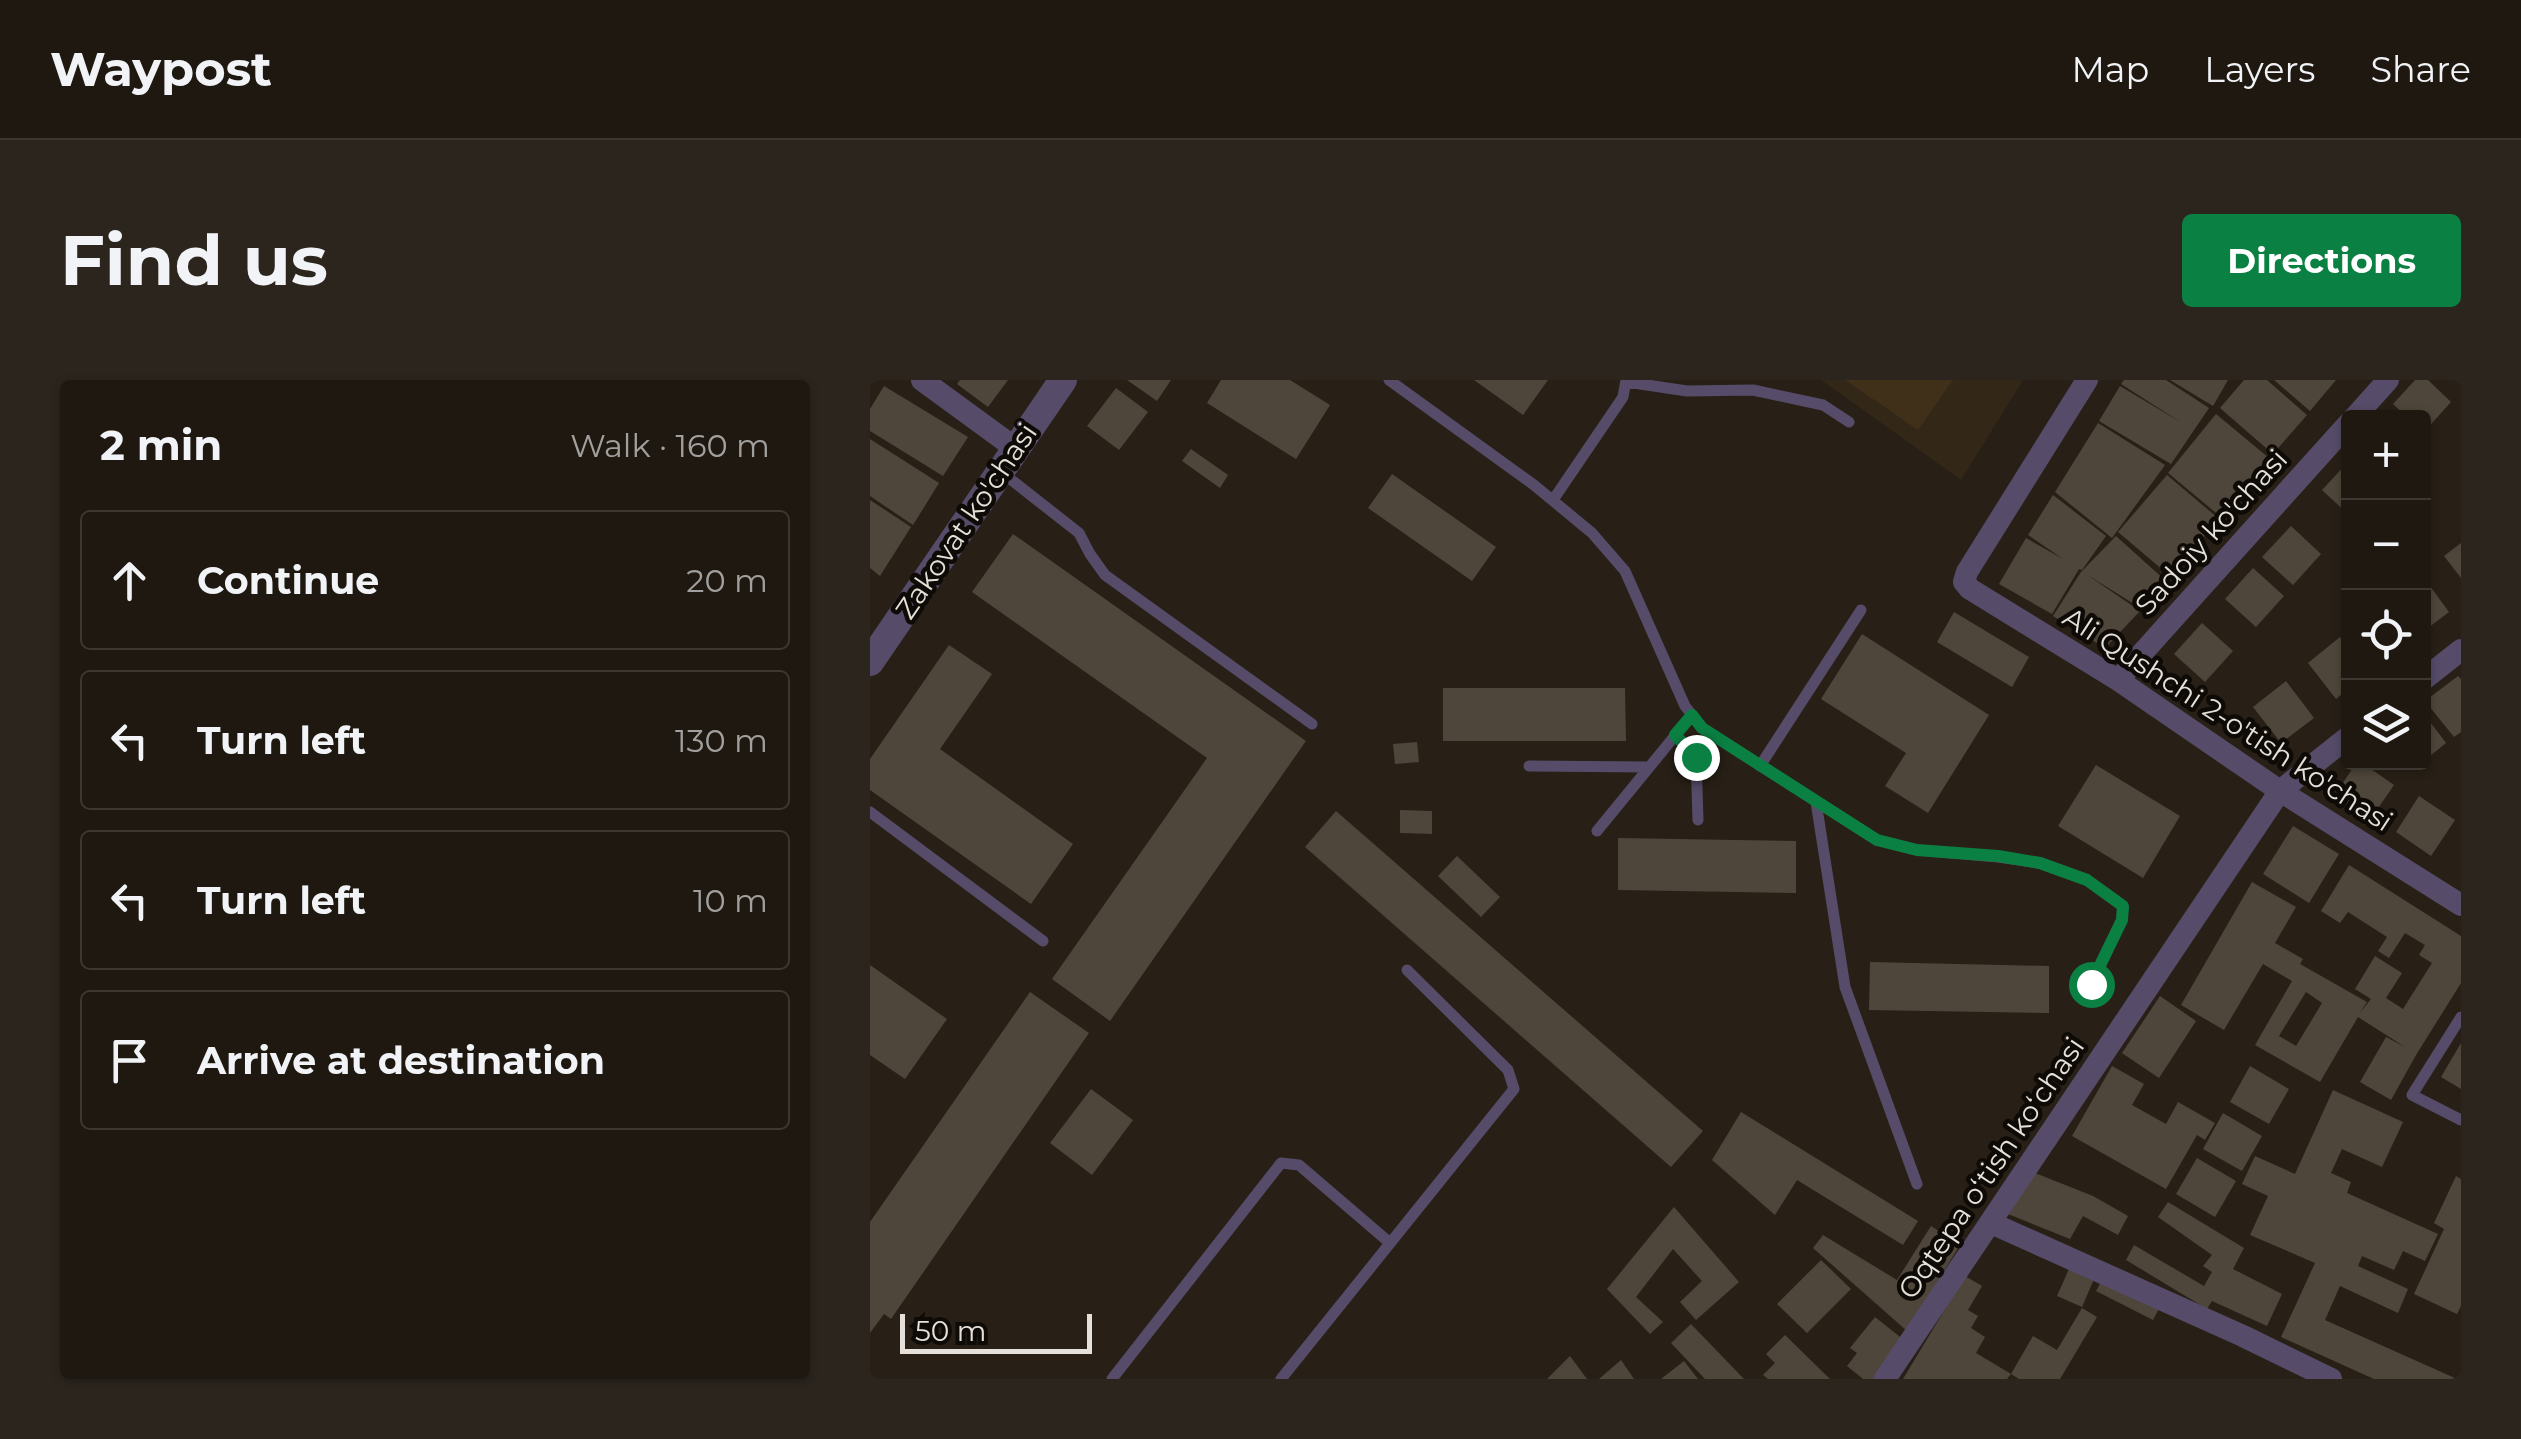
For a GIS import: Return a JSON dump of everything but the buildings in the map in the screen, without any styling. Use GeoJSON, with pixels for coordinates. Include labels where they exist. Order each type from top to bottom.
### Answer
{"type":"FeatureCollection","features":[{"type":"Feature","properties":{"kind":"street"},"geometry":{"type":"LineString","coordinates":[[922,380],[1007,460]]}},
{"type":"Feature","properties":{"kind":"street","name":"Zakovat ko'chasi"},"geometry":{"type":"LineString","coordinates":[[870,662],[1063,380]]}},
{"type":"Feature","properties":{"kind":"street","name":"Ali Qushchi 2-o'tish ko'chasi"},"geometry":{"type":"LineString","coordinates":[[2086,380],[1964,582],[2118,680],[2280,791],[2461,905]]}},
{"type":"Feature","properties":{"kind":"street"},"geometry":{"type":"LineString","coordinates":[[2361,410],[2388,380]]}},
{"type":"Feature","properties":{"kind":"street","name":"Sadoiy ko'chasi"},"geometry":{"type":"LineString","coordinates":[[2118,680],[2341,432]]}},
{"type":"Feature","properties":{"kind":"street"},"geometry":{"type":"LineString","coordinates":[[2431,674],[2461,650]]}},
{"type":"Feature","properties":{"kind":"street","name":"Oqtepa oʻtish koʻchasi"},"geometry":{"type":"LineString","coordinates":[[1885,1379],[2280,791],[2341,743]]}},
{"type":"Feature","properties":{"kind":"street"},"geometry":{"type":"LineString","coordinates":[[1991,1223],[2330,1379]]}},
{"type":"Feature","properties":{"kind":"lane"},"geometry":{"type":"LineString","coordinates":[[1388,380],[1592,532],[1624,572],[1685,706],[1702,728],[1877,840],[1917,850],[2040,863],[2087,880],[2123,906],[2122,920],[2091,984]]}},
{"type":"Feature","properties":{"kind":"lane"},"geometry":{"type":"LineString","coordinates":[[1553,500],[1623,397],[1627,381],[1687,390],[1752,390],[1824,404],[1849,422]]}},
{"type":"Feature","properties":{"kind":"lane"},"geometry":{"type":"LineString","coordinates":[[1007,460],[1079,532],[1105,575],[1312,724]]}},
{"type":"Feature","properties":{"kind":"lane"},"geometry":{"type":"LineString","coordinates":[[1760,766],[1861,610]]}},
{"type":"Feature","properties":{"kind":"lane"},"geometry":{"type":"LineString","coordinates":[[1597,831],[1692,715]]}},
{"type":"Feature","properties":{"kind":"lane"},"geometry":{"type":"LineString","coordinates":[[1675,735],[1696,757],[1698,820]]}},
{"type":"Feature","properties":{"kind":"lane"},"geometry":{"type":"LineString","coordinates":[[1529,766],[1650,767]]}},
{"type":"Feature","properties":{"kind":"lane"},"geometry":{"type":"LineString","coordinates":[[1816,802],[1845,986],[1917,1184]]}},
{"type":"Feature","properties":{"kind":"lane"},"geometry":{"type":"LineString","coordinates":[[870,812],[1043,940]]}},
{"type":"Feature","properties":{"kind":"lane"},"geometry":{"type":"LineString","coordinates":[[1282,1379],[1514,1090],[1508,1070],[1407,970]]}},
{"type":"Feature","properties":{"kind":"lane"},"geometry":{"type":"LineString","coordinates":[[2461,1017],[2412,1094],[2461,1120]]}},
{"type":"Feature","properties":{"kind":"lane"},"geometry":{"type":"LineString","coordinates":[[1112,1379],[1281,1162],[1299,1166],[1390,1243]]}},
{"type":"Feature","properties":{"kind":"shaded area"},"geometry":{"type":"Polygon","coordinates":[[[1821,380],[2023,380],[1961,480],[1821,380]]]}},
{"type":"Feature","properties":{"kind":"shaded area"},"geometry":{"type":"Polygon","coordinates":[[[1845,380],[1953,380],[1918,430],[1845,380]]]}},
{"type":"Feature","properties":{"kind":"route"},"geometry":{"type":"LineString","coordinates":[[1696,757],[1675,735],[1692,715],[1702,728],[1877,840],[1917,850],[2040,863],[2087,880],[2123,906],[2122,920],[2091,984]]}}]}
